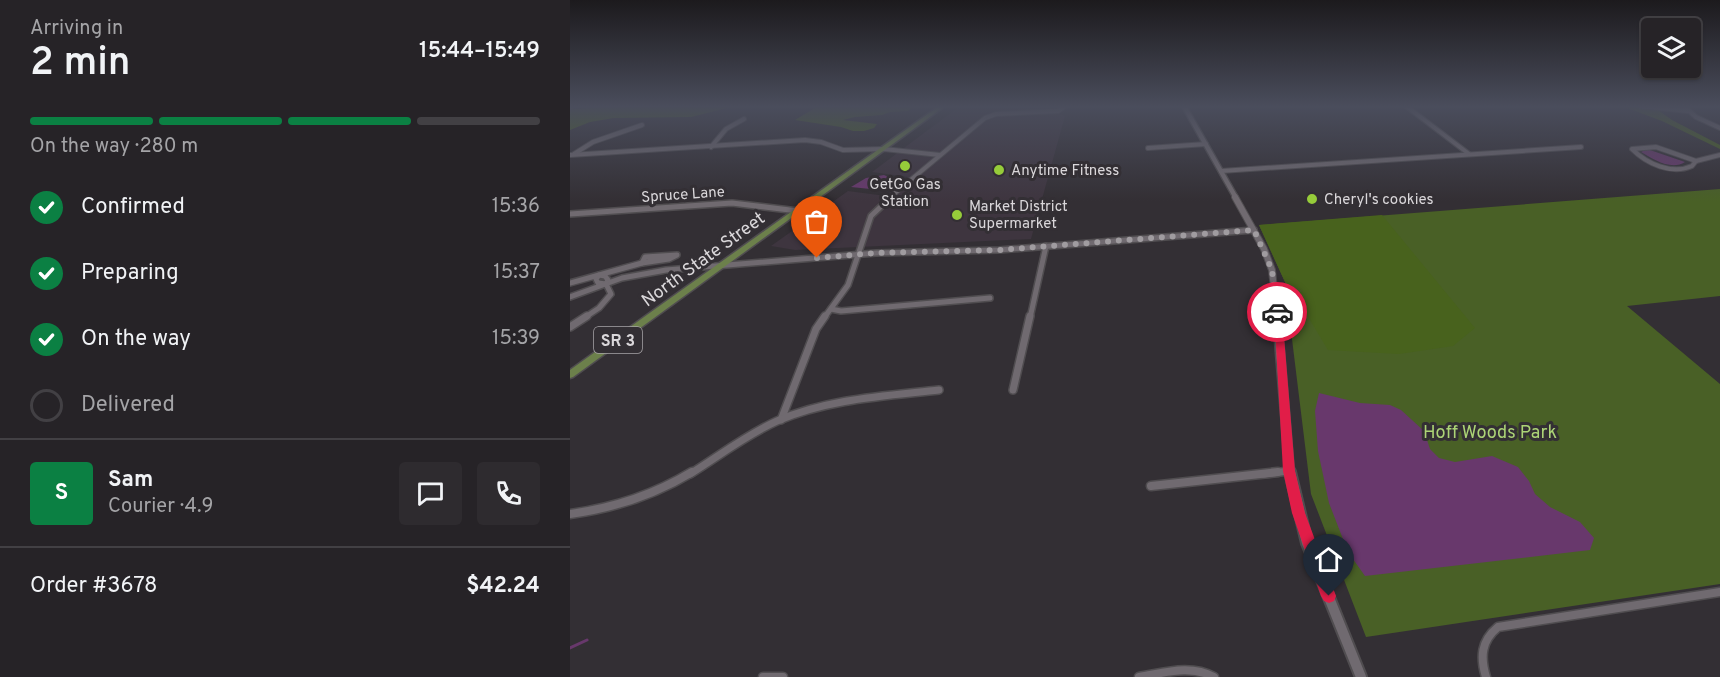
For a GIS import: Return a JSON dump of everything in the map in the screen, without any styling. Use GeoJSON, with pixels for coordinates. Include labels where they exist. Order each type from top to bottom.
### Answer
{"type":"FeatureCollection","features":[{"type":"Feature","properties":{"kind":"main road","name":"North State Street"},"geometry":{"type":"LineString","coordinates":[[570,375],[900,138]]}},
{"type":"Feature","properties":{"kind":"street"},"geometry":{"type":"LineString","coordinates":[[572,155],[593,142],[606,138]]}},
{"type":"Feature","properties":{"kind":"street"},"geometry":{"type":"LineString","coordinates":[[711,147],[719,138]]}},
{"type":"Feature","properties":{"kind":"street"},"geometry":{"type":"LineString","coordinates":[[781,420],[816,329],[848,285],[871,216],[876,209],[962,138]]}},
{"type":"Feature","properties":{"kind":"street"},"geometry":{"type":"LineString","coordinates":[[1202,138],[1269,258],[1275,287],[1289,471],[1298,513],[1361,677]]}},
{"type":"Feature","properties":{"kind":"street"},"geometry":{"type":"LineString","coordinates":[[1448,138],[1470,154]]}},
{"type":"Feature","properties":{"kind":"street"},"geometry":{"type":"LineString","coordinates":[[572,155],[805,140],[821,141],[843,150],[884,149],[940,155]]}},
{"type":"Feature","properties":{"kind":"street"},"geometry":{"type":"LineString","coordinates":[[1148,148],[1206,144]]}},
{"type":"Feature","properties":{"kind":"street"},"geometry":{"type":"LineString","coordinates":[[1221,171],[1581,147]]}},
{"type":"Feature","properties":{"kind":"street"},"geometry":{"type":"LineString","coordinates":[[1697,161],[1656,147],[1632,149],[1652,162],[1668,168],[1690,169],[1697,161],[1720,156]]}},
{"type":"Feature","properties":{"kind":"street","name":"Spruce Lane"},"geometry":{"type":"LineString","coordinates":[[570,214],[732,202],[798,211]]}},
{"type":"Feature","properties":{"kind":"street"},"geometry":{"type":"LineString","coordinates":[[570,297],[646,273],[858,254],[975,251],[1254,230]]}},
{"type":"Feature","properties":{"kind":"street"},"geometry":{"type":"LineString","coordinates":[[1013,390],[1046,246]]}},
{"type":"Feature","properties":{"kind":"street"},"geometry":{"type":"LineString","coordinates":[[570,283],[642,263],[669,259],[676,255],[645,257],[642,263]]}},
{"type":"Feature","properties":{"kind":"street"},"geometry":{"type":"LineString","coordinates":[[599,276],[596,279],[598,283],[606,284]]}},
{"type":"Feature","properties":{"kind":"street"},"geometry":{"type":"LineString","coordinates":[[570,327],[605,302],[611,294],[606,284]]}},
{"type":"Feature","properties":{"kind":"street"},"geometry":{"type":"LineString","coordinates":[[831,309],[841,311],[990,298]]}},
{"type":"Feature","properties":{"kind":"street"},"geometry":{"type":"LineString","coordinates":[[570,514],[610,507],[656,491],[691,473],[747,436],[781,420],[842,401],[939,390]]}},
{"type":"Feature","properties":{"kind":"street"},"geometry":{"type":"LineString","coordinates":[[1150,486],[1289,471]]}},
{"type":"Feature","properties":{"kind":"street"},"geometry":{"type":"LineString","coordinates":[[1486,677],[1482,653],[1484,642],[1498,627],[1720,592]]}},
{"type":"Feature","properties":{"kind":"street"},"geometry":{"type":"LineString","coordinates":[[1139,677],[1191,669],[1203,670],[1214,677]]}},
{"type":"Feature","properties":{"kind":"street"},"geometry":{"type":"LineString","coordinates":[[763,677],[783,677]]}},
{"type":"Feature","properties":{"kind":"shaded area"},"geometry":{"type":"Polygon","coordinates":[[[918,138],[1059,138],[1031,239],[795,250],[771,246],[848,191],[886,196],[908,177],[872,172],[918,138]]]}},
{"type":"Feature","properties":{"kind":"shaded area"},"geometry":{"type":"Polygon","coordinates":[[[1647,149],[1685,162],[1674,165],[1662,163],[1641,152],[1647,149]]]}},
{"type":"Feature","properties":{"kind":"shaded area"},"geometry":{"type":"Polygon","coordinates":[[[884,175],[893,179],[891,188],[880,190],[851,187],[866,178],[884,175]]]}},
{"type":"Feature","properties":{"kind":"shaded area"},"geometry":{"type":"Polygon","coordinates":[[[1319,393],[1360,403],[1390,405],[1401,410],[1424,431],[1430,449],[1439,458],[1455,462],[1492,456],[1518,467],[1529,481],[1535,494],[1550,507],[1580,522],[1594,538],[1590,550],[1365,576],[1348,552],[1329,503],[1318,451],[1315,411],[1319,393]]]}},
{"type":"Feature","properties":{"kind":"green space"},"geometry":{"type":"Polygon","coordinates":[[[1696,138],[1706,138],[1720,145],[1720,149],[1696,138]]]}},
{"type":"Feature","properties":{"kind":"green space","name":"Hoff Woods Park"},"geometry":{"type":"Polygon","coordinates":[[[1720,189],[1720,296],[1627,306],[1720,384],[1720,584],[1366,637],[1311,494],[1285,282],[1259,225],[1720,189]]]}},
{"type":"Feature","properties":{"kind":"green space"},"geometry":{"type":"Polygon","coordinates":[[[1382,215],[1475,328],[1453,346],[1399,354],[1328,350],[1295,295],[1303,291],[1285,282],[1259,225],[1382,215]]]}},
{"type":"Feature","properties":{"kind":"waterway"},"geometry":{"type":"LineString","coordinates":[[570,648],[587,640]]}},
{"type":"Feature","properties":{"kind":"way so far"},"geometry":{"type":"LineString","coordinates":[[817,258],[876,253],[999,250],[1254,230],[1269,258],[1277,312]]}},
{"type":"Feature","properties":{"kind":"place","name":"GetGo Gas Station"},"geometry":{"type":"Point","coordinates":[905,166]}},
{"type":"Feature","properties":{"kind":"place","name":"Anytime Fitness"},"geometry":{"type":"Point","coordinates":[999,170]}},
{"type":"Feature","properties":{"kind":"place","name":"Cheryl's cookies"},"geometry":{"type":"Point","coordinates":[1312,199]}},
{"type":"Feature","properties":{"kind":"place","name":"Market District Supermarket"},"geometry":{"type":"Point","coordinates":[957,215]}},
{"type":"Feature","properties":{"kind":"route"},"geometry":{"type":"LineString","coordinates":[[1277,312],[1289,471],[1298,513],[1329,596]]}}]}
